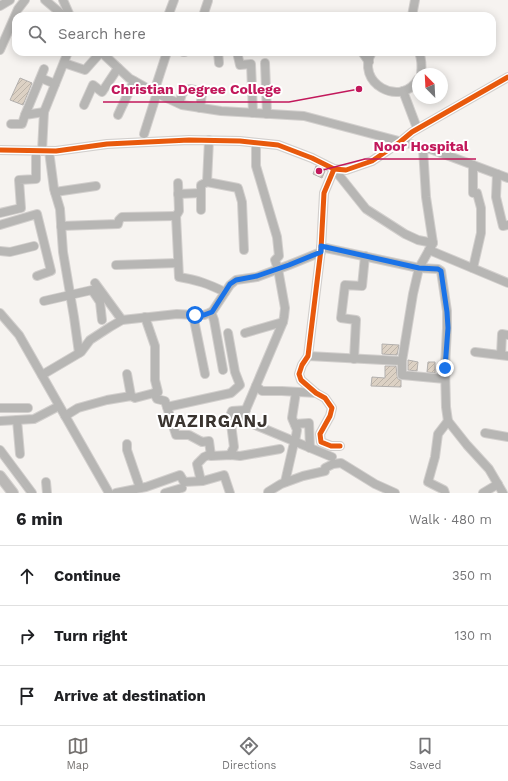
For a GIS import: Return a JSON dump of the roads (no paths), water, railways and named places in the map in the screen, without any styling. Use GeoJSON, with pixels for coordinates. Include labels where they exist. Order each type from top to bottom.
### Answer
{"type":"FeatureCollection","features":[{"type":"Feature","properties":{"kind":"main road"},"geometry":{"type":"LineString","coordinates":[[0,476],[13,493]]}},
{"type":"Feature","properties":{"kind":"street"},"geometry":{"type":"LineString","coordinates":[[0,6],[10,0]]}},
{"type":"Feature","properties":{"kind":"street"},"geometry":{"type":"LineString","coordinates":[[17,12],[25,0]]}},
{"type":"Feature","properties":{"kind":"street"},"geometry":{"type":"LineString","coordinates":[[45,0],[59,12]]}},
{"type":"Feature","properties":{"kind":"street"},"geometry":{"type":"LineString","coordinates":[[63,0],[68,12]]}},
{"type":"Feature","properties":{"kind":"street"},"geometry":{"type":"LineString","coordinates":[[170,12],[174,0]]}},
{"type":"Feature","properties":{"kind":"street"},"geometry":{"type":"LineString","coordinates":[[413,12],[415,0]]}},
{"type":"Feature","properties":{"kind":"street"},"geometry":{"type":"LineString","coordinates":[[204,12],[208,1]]}},
{"type":"Feature","properties":{"kind":"street"},"geometry":{"type":"LineString","coordinates":[[0,50],[12,23]]}},
{"type":"Feature","properties":{"kind":"street"},"geometry":{"type":"LineString","coordinates":[[0,213],[21,208],[20,180],[36,179],[43,151],[44,112],[66,56]]}},
{"type":"Feature","properties":{"kind":"street"},"geometry":{"type":"LineString","coordinates":[[64,62],[84,70],[97,56]]}},
{"type":"Feature","properties":{"kind":"street"},"geometry":{"type":"LineString","coordinates":[[105,56],[129,78],[155,93],[182,105],[222,111],[304,116],[433,150],[508,178]]}},
{"type":"Feature","properties":{"kind":"street"},"geometry":{"type":"LineString","coordinates":[[144,134],[166,56]]}},
{"type":"Feature","properties":{"kind":"street"},"geometry":{"type":"LineString","coordinates":[[218,56],[219,63]]}},
{"type":"Feature","properties":{"kind":"street"},"geometry":{"type":"LineString","coordinates":[[238,56],[240,64],[251,64],[253,113]]}},
{"type":"Feature","properties":{"kind":"street"},"geometry":{"type":"LineString","coordinates":[[365,56],[369,62]]}},
{"type":"Feature","properties":{"kind":"street"},"geometry":{"type":"LineString","coordinates":[[371,56],[369,71],[372,79],[378,86],[385,90],[394,92],[403,91],[412,86]]}},
{"type":"Feature","properties":{"kind":"street"},"geometry":{"type":"LineString","coordinates":[[420,56],[422,59],[422,68]]}},
{"type":"Feature","properties":{"kind":"street"},"geometry":{"type":"LineString","coordinates":[[265,63],[267,114]]}},
{"type":"Feature","properties":{"kind":"street"},"geometry":{"type":"LineString","coordinates":[[84,105],[93,85],[102,92],[118,68]]}},
{"type":"Feature","properties":{"kind":"street"},"geometry":{"type":"LineString","coordinates":[[11,124],[22,124],[44,69]]}},
{"type":"Feature","properties":{"kind":"street"},"geometry":{"type":"LineString","coordinates":[[0,150],[56,151],[107,144],[189,140],[240,141],[278,145],[312,158],[334,169],[346,170],[372,161],[400,142],[417,128],[508,77]]}},
{"type":"Feature","properties":{"kind":"street"},"geometry":{"type":"LineString","coordinates":[[41,78],[55,84]]}},
{"type":"Feature","properties":{"kind":"street"},"geometry":{"type":"LineString","coordinates":[[118,115],[134,81]]}},
{"type":"Feature","properties":{"kind":"street"},"geometry":{"type":"LineString","coordinates":[[179,104],[182,94],[186,90],[192,89],[202,94],[200,108]]}},
{"type":"Feature","properties":{"kind":"street"},"geometry":{"type":"LineString","coordinates":[[403,91],[417,128]]}},
{"type":"Feature","properties":{"kind":"street"},"geometry":{"type":"LineString","coordinates":[[25,115],[44,112]]}},
{"type":"Feature","properties":{"kind":"street"},"geometry":{"type":"LineString","coordinates":[[207,182],[209,140]]}},
{"type":"Feature","properties":{"kind":"street"},"geometry":{"type":"LineString","coordinates":[[256,143],[256,166],[276,237],[278,256],[275,260],[285,308],[283,322],[244,414],[248,422],[332,457]]}},
{"type":"Feature","properties":{"kind":"street"},"geometry":{"type":"LineString","coordinates":[[424,148],[426,198],[431,246],[419,268],[413,294],[402,361],[402,375],[445,379]]}},
{"type":"Feature","properties":{"kind":"street"},"geometry":{"type":"LineString","coordinates":[[43,151],[60,209],[63,252],[79,353]]}},
{"type":"Feature","properties":{"kind":"street"},"geometry":{"type":"LineString","coordinates":[[473,165],[473,193],[477,193],[481,208],[481,233],[473,268]]}},
{"type":"Feature","properties":{"kind":"street"},"geometry":{"type":"LineString","coordinates":[[334,169],[366,209],[405,234],[473,268],[508,283]]}},
{"type":"Feature","properties":{"kind":"street"},"geometry":{"type":"LineString","coordinates":[[334,169],[324,193],[321,249],[308,356],[302,365],[299,374],[301,380],[316,393],[325,398],[332,408],[330,416],[320,434],[321,442],[331,446],[340,446]]}},
{"type":"Feature","properties":{"kind":"street"},"geometry":{"type":"LineString","coordinates":[[497,174],[496,197],[503,226],[508,225]]}},
{"type":"Feature","properties":{"kind":"street"},"geometry":{"type":"LineString","coordinates":[[200,210],[202,193],[201,185],[207,182],[238,188],[242,202],[244,250]]}},
{"type":"Feature","properties":{"kind":"street"},"geometry":{"type":"LineString","coordinates":[[178,183],[179,211],[176,216],[179,277],[207,283],[225,292]]}},
{"type":"Feature","properties":{"kind":"street"},"geometry":{"type":"LineString","coordinates":[[55,192],[96,186]]}},
{"type":"Feature","properties":{"kind":"street"},"geometry":{"type":"LineString","coordinates":[[178,194],[202,193]]}},
{"type":"Feature","properties":{"kind":"street"},"geometry":{"type":"LineString","coordinates":[[0,225],[37,214],[51,271],[37,276]]}},
{"type":"Feature","properties":{"kind":"street"},"geometry":{"type":"LineString","coordinates":[[61,226],[118,224],[122,217],[176,216]]}},
{"type":"Feature","properties":{"kind":"street"},"geometry":{"type":"LineString","coordinates":[[0,251],[10,252],[34,246]]}},
{"type":"Feature","properties":{"kind":"street"},"geometry":{"type":"LineString","coordinates":[[42,375],[79,353],[90,340],[122,320],[177,314],[204,315],[211,312],[230,284],[236,280],[257,276],[289,265],[321,249],[366,256],[419,268],[438,269],[441,271],[447,312],[448,328],[445,379],[448,421],[489,469],[503,493]]}},
{"type":"Feature","properties":{"kind":"street"},"geometry":{"type":"LineString","coordinates":[[354,358],[356,320],[341,318],[345,285],[362,286],[366,256]]}},
{"type":"Feature","properties":{"kind":"street"},"geometry":{"type":"LineString","coordinates":[[116,265],[178,263]]}},
{"type":"Feature","properties":{"kind":"street"},"geometry":{"type":"LineString","coordinates":[[95,283],[122,320]]}},
{"type":"Feature","properties":{"kind":"street"},"geometry":{"type":"LineString","coordinates":[[44,301],[92,290],[100,302],[102,320]]}},
{"type":"Feature","properties":{"kind":"street"},"geometry":{"type":"LineString","coordinates":[[211,312],[214,320],[223,370]]}},
{"type":"Feature","properties":{"kind":"street"},"geometry":{"type":"LineString","coordinates":[[0,313],[19,335],[109,493]]}},
{"type":"Feature","properties":{"kind":"street"},"geometry":{"type":"LineString","coordinates":[[193,315],[204,374]]}},
{"type":"Feature","properties":{"kind":"street"},"geometry":{"type":"LineString","coordinates":[[65,416],[78,408],[107,400],[131,396],[135,398],[158,392],[155,380],[155,346],[145,318]]}},
{"type":"Feature","properties":{"kind":"street"},"geometry":{"type":"LineString","coordinates":[[245,333],[283,322]]}},
{"type":"Feature","properties":{"kind":"street"},"geometry":{"type":"LineString","coordinates":[[167,407],[231,393],[240,385],[235,372],[228,333]]}},
{"type":"Feature","properties":{"kind":"street"},"geometry":{"type":"LineString","coordinates":[[475,352],[504,356],[502,334],[508,335]]}},
{"type":"Feature","properties":{"kind":"street"},"geometry":{"type":"LineString","coordinates":[[308,356],[402,361]]}},
{"type":"Feature","properties":{"kind":"street"},"geometry":{"type":"LineString","coordinates":[[127,374],[131,396]]}},
{"type":"Feature","properties":{"kind":"street"},"geometry":{"type":"LineString","coordinates":[[256,386],[262,391],[316,393]]}},
{"type":"Feature","properties":{"kind":"street"},"geometry":{"type":"LineString","coordinates":[[285,482],[297,430],[292,418],[296,392]]}},
{"type":"Feature","properties":{"kind":"street"},"geometry":{"type":"LineString","coordinates":[[154,393],[157,399],[165,401],[176,435],[189,435],[202,442],[209,441],[211,454]]}},
{"type":"Feature","properties":{"kind":"street"},"geometry":{"type":"LineString","coordinates":[[0,421],[34,419],[59,406]]}},
{"type":"Feature","properties":{"kind":"street"},"geometry":{"type":"LineString","coordinates":[[0,408],[28,408]]}},
{"type":"Feature","properties":{"kind":"street"},"geometry":{"type":"LineString","coordinates":[[230,455],[234,448],[230,416],[232,411],[246,410]]}},
{"type":"Feature","properties":{"kind":"street"},"geometry":{"type":"LineString","coordinates":[[17,420],[20,454]]}},
{"type":"Feature","properties":{"kind":"street"},"geometry":{"type":"LineString","coordinates":[[445,493],[444,490],[428,482],[435,457],[438,434],[448,421]]}},
{"type":"Feature","properties":{"kind":"street"},"geometry":{"type":"LineString","coordinates":[[295,424],[309,423],[310,448]]}},
{"type":"Feature","properties":{"kind":"street"},"geometry":{"type":"LineString","coordinates":[[309,432],[320,434]]}},
{"type":"Feature","properties":{"kind":"street"},"geometry":{"type":"LineString","coordinates":[[485,433],[508,437]]}},
{"type":"Feature","properties":{"kind":"street"},"geometry":{"type":"LineString","coordinates":[[127,444],[127,450],[145,489]]}},
{"type":"Feature","properties":{"kind":"street"},"geometry":{"type":"LineString","coordinates":[[201,481],[197,464],[204,457],[211,454],[211,456],[240,456],[280,449]]}},
{"type":"Feature","properties":{"kind":"street"},"geometry":{"type":"LineString","coordinates":[[0,450],[32,493]]}},
{"type":"Feature","properties":{"kind":"street"},"geometry":{"type":"LineString","coordinates":[[268,493],[285,482],[325,471],[325,468],[333,464],[341,463],[375,484],[395,493]]}},
{"type":"Feature","properties":{"kind":"street"},"geometry":{"type":"LineString","coordinates":[[116,493],[145,489],[180,475],[184,482],[201,481],[224,475],[230,493]]}},
{"type":"Feature","properties":{"kind":"street"},"geometry":{"type":"LineString","coordinates":[[46,482],[47,493]]}},
{"type":"Feature","properties":{"kind":"street"},"geometry":{"type":"LineString","coordinates":[[483,493],[498,484]]}},
{"type":"Feature","properties":{"kind":"street"},"geometry":{"type":"LineString","coordinates":[[165,493],[182,488]]}},
{"type":"Feature","properties":{"kind":"railway"},"geometry":{"type":"LineString","coordinates":[[0,455],[30,493]]}},
{"type":"Feature","properties":{"kind":"place","name":"Christian Degree College"},"geometry":{"type":"Point","coordinates":[359,89]}},
{"type":"Feature","properties":{"kind":"place","name":"Noor Hospital"},"geometry":{"type":"Point","coordinates":[319,171]}},
{"type":"Feature","properties":{"kind":"district","name":"WAZIRGANJ"},"geometry":{"type":"Point","coordinates":[213,421]}}]}
